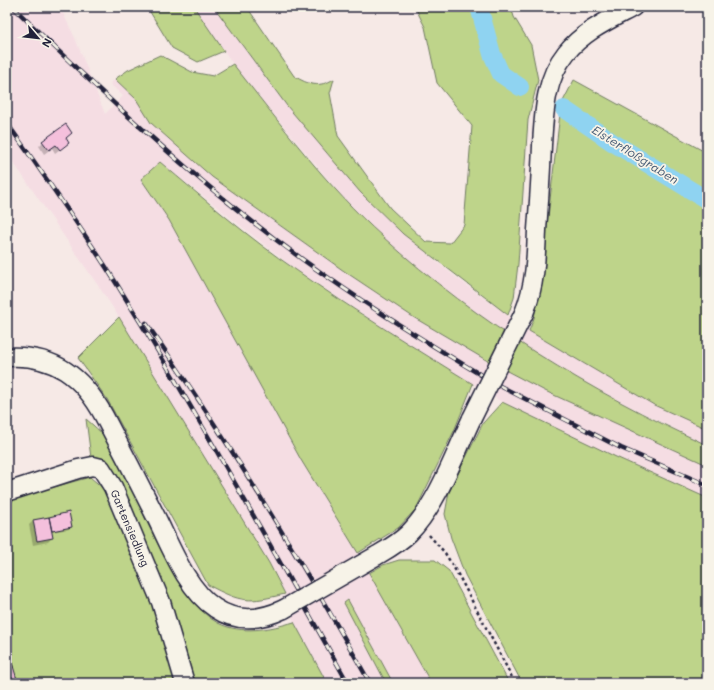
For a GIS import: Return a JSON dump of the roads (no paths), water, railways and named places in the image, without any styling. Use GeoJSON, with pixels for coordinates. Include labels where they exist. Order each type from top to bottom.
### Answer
{"type":"FeatureCollection","features":[{"type":"Feature","properties":{"kind":"street"},"geometry":{"type":"LineString","coordinates":[[7,357],[39,359],[62,368],[90,392],[104,416],[182,567],[207,602],[222,612],[242,618],[254,619],[266,617],[284,609],[400,541],[417,525],[436,495],[524,313],[530,296],[535,272],[543,127],[550,83],[559,64],[574,44],[596,27],[633,7]]}},
{"type":"Feature","properties":{"kind":"street","name":"Gartensiedlung"},"geometry":{"type":"LineString","coordinates":[[7,492],[78,469],[93,466],[101,468],[113,486],[161,602],[185,683]]}},
{"type":"Feature","properties":{"kind":"waterway","name":"Elsterfloßgraben"},"geometry":{"type":"LineString","coordinates":[[479,7],[492,54],[501,74],[520,87]]}},
{"type":"Feature","properties":{"kind":"waterway","name":"Elsterfloßgraben"},"geometry":{"type":"LineString","coordinates":[[564,109],[612,142],[707,200]]}},
{"type":"Feature","properties":{"kind":"railway"},"geometry":{"type":"LineString","coordinates":[[13,7],[126,114],[184,166],[244,215],[330,279],[420,338],[481,375]]}},
{"type":"Feature","properties":{"kind":"railway"},"geometry":{"type":"LineString","coordinates":[[7,123],[82,231],[138,318],[230,474],[348,683]]}},
{"type":"Feature","properties":{"kind":"railway"},"geometry":{"type":"LineString","coordinates":[[146,323],[234,455],[317,591],[370,683]]}},
{"type":"Feature","properties":{"kind":"railway"},"geometry":{"type":"LineString","coordinates":[[498,385],[621,448],[707,485]]}}]}
